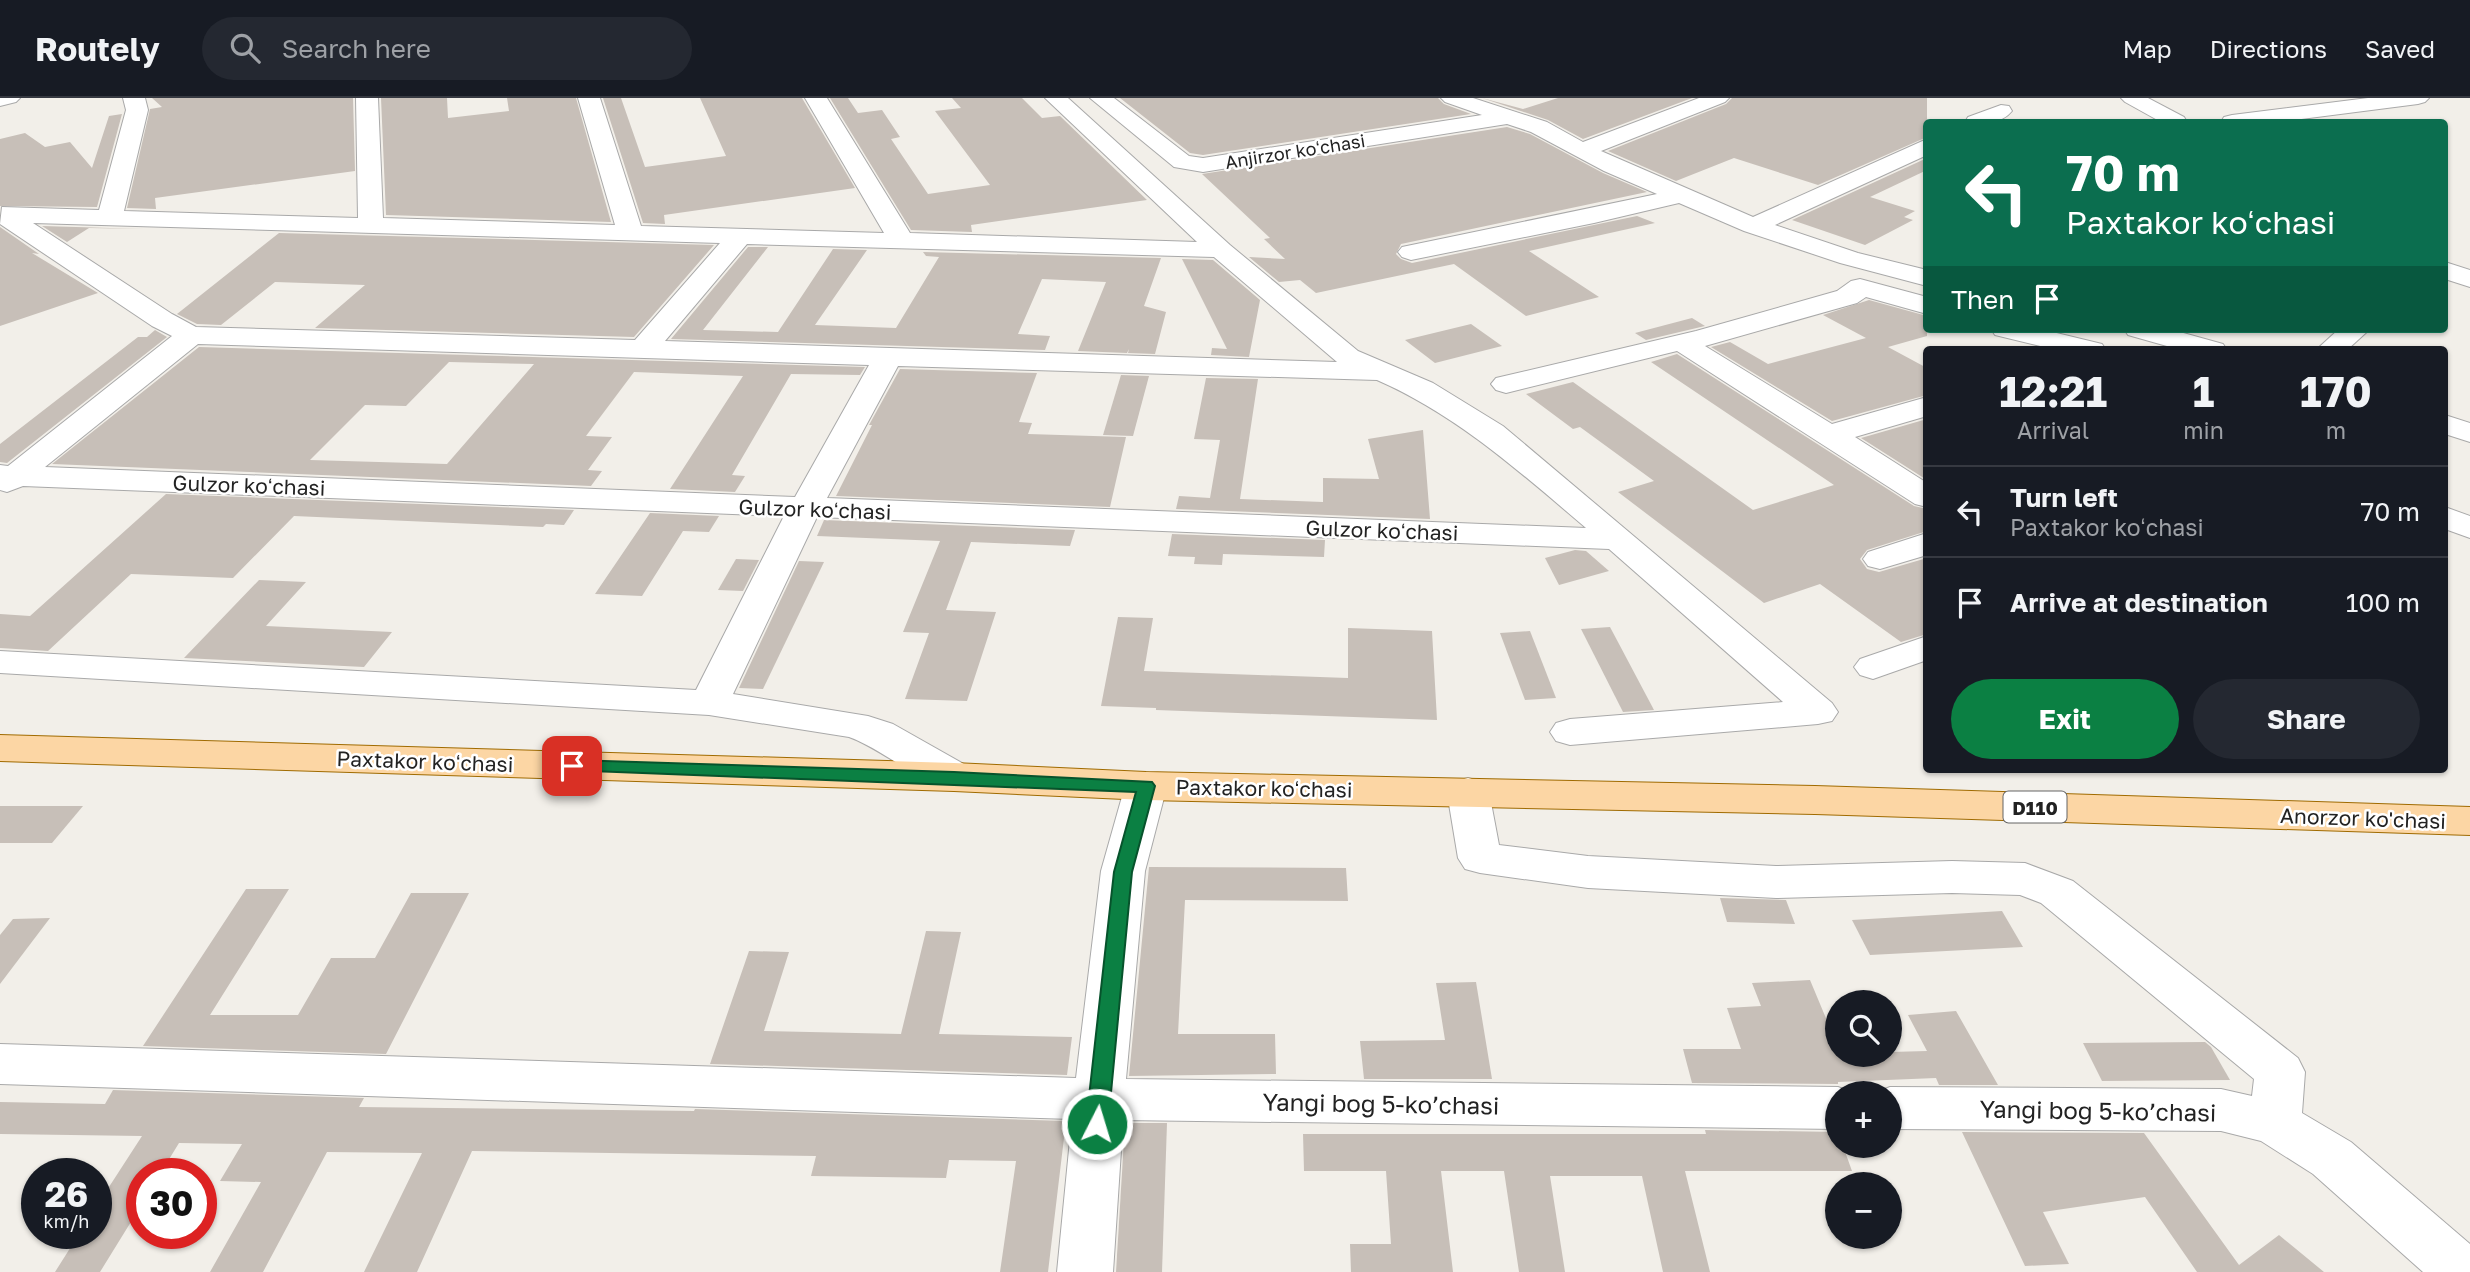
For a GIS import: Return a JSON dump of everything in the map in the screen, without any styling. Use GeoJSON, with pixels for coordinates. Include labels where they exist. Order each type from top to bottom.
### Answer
{"type":"FeatureCollection","features":[{"type":"Feature","properties":{"kind":"main road","name":"Paxtakor koʻchasi"},"geometry":{"type":"LineString","coordinates":[[0,748],[954,777],[1146,786],[1815,800],[2256,814]]}},
{"type":"Feature","properties":{"kind":"main road","name":"Anorzor ko'chasi"},"geometry":{"type":"LineString","coordinates":[[2256,814],[2470,821]]}},
{"type":"Feature","properties":{"kind":"street"},"geometry":{"type":"LineString","coordinates":[[0,100],[9,98]]}},
{"type":"Feature","properties":{"kind":"street"},"geometry":{"type":"LineString","coordinates":[[110,216],[136,110],[134,98]]}},
{"type":"Feature","properties":{"kind":"street"},"geometry":{"type":"LineString","coordinates":[[367,98],[371,224]]}},
{"type":"Feature","properties":{"kind":"street"},"geometry":{"type":"LineString","coordinates":[[589,98],[630,232]]}},
{"type":"Feature","properties":{"kind":"street"},"geometry":{"type":"LineString","coordinates":[[816,98],[901,240]]}},
{"type":"Feature","properties":{"kind":"street","name":"Anjirzor koʻchasi"},"geometry":{"type":"LineString","coordinates":[[1059,101],[1099,98],[1182,162],[1203,165],[1509,117]]}},
{"type":"Feature","properties":{"kind":"street","name":"Anjirzor koʻchasi"},"geometry":{"type":"LineString","coordinates":[[1452,98],[1539,127],[1582,150],[1680,214],[1753,226],[1849,258],[1923,277]]}},
{"type":"Feature","properties":{"kind":"street"},"geometry":{"type":"LineString","coordinates":[[1582,150],[1718,98]]}},
{"type":"Feature","properties":{"kind":"street"},"geometry":{"type":"LineString","coordinates":[[2132,98],[2170,119]]}},
{"type":"Feature","properties":{"kind":"street"},"geometry":{"type":"LineString","coordinates":[[2255,119],[2418,98]]}},
{"type":"Feature","properties":{"kind":"street"},"geometry":{"type":"LineString","coordinates":[[1059,101],[1221,250],[1348,357],[1422,389],[1492,433],[1723,634],[1818,712],[1570,732]]}},
{"type":"Feature","properties":{"kind":"street"},"geometry":{"type":"LineString","coordinates":[[1983,119],[2001,111]]}},
{"type":"Feature","properties":{"kind":"street"},"geometry":{"type":"LineString","coordinates":[[1753,226],[1923,147]]}},
{"type":"Feature","properties":{"kind":"street"},"geometry":{"type":"LineString","coordinates":[[1411,252],[1638,207],[1680,214],[1818,274],[1923,305]]}},
{"type":"Feature","properties":{"kind":"street"},"geometry":{"type":"LineString","coordinates":[[3,214],[1221,250]]}},
{"type":"Feature","properties":{"kind":"street"},"geometry":{"type":"LineString","coordinates":[[3,214],[162,320],[191,335],[1386,372]]}},
{"type":"Feature","properties":{"kind":"street"},"geometry":{"type":"LineString","coordinates":[[643,349],[740,236]]}},
{"type":"Feature","properties":{"kind":"street"},"geometry":{"type":"LineString","coordinates":[[2448,271],[2470,279]]}},
{"type":"Feature","properties":{"kind":"street"},"geometry":{"type":"LineString","coordinates":[[1506,384],[1847,297],[1863,288]]}},
{"type":"Feature","properties":{"kind":"street"},"geometry":{"type":"LineString","coordinates":[[2022,333],[2076,346]]}},
{"type":"Feature","properties":{"kind":"street"},"geometry":{"type":"LineString","coordinates":[[2118,346],[2141,333]]}},
{"type":"Feature","properties":{"kind":"street"},"geometry":{"type":"LineString","coordinates":[[2152,333],[2199,346]]}},
{"type":"Feature","properties":{"kind":"street"},"geometry":{"type":"LineString","coordinates":[[2335,346],[2351,333]]}},
{"type":"Feature","properties":{"kind":"street"},"geometry":{"type":"LineString","coordinates":[[5,479],[191,335]]}},
{"type":"Feature","properties":{"kind":"street"},"geometry":{"type":"LineString","coordinates":[[1693,338],[1689,342],[1690,349],[1923,494]]}},
{"type":"Feature","properties":{"kind":"street"},"geometry":{"type":"LineString","coordinates":[[709,703],[805,508],[888,357]]}},
{"type":"Feature","properties":{"kind":"street"},"geometry":{"type":"LineString","coordinates":[[1839,441],[1840,431],[1923,407]]}},
{"type":"Feature","properties":{"kind":"street"},"geometry":{"type":"LineString","coordinates":[[2448,426],[2470,433]]}},
{"type":"Feature","properties":{"kind":"street","name":"Gulzor koʻchasi"},"geometry":{"type":"LineString","coordinates":[[5,479],[1616,539]]}},
{"type":"Feature","properties":{"kind":"street"},"geometry":{"type":"LineString","coordinates":[[2448,518],[2470,528]]}},
{"type":"Feature","properties":{"kind":"street"},"geometry":{"type":"LineString","coordinates":[[1880,559],[1923,544]]}},
{"type":"Feature","properties":{"kind":"street"},"geometry":{"type":"LineString","coordinates":[[1873,667],[1923,648]]}},
{"type":"Feature","properties":{"kind":"street"},"geometry":{"type":"LineString","coordinates":[[0,662],[709,703],[854,725],[879,733],[954,777]]}},
{"type":"Feature","properties":{"kind":"street"},"geometry":{"type":"LineString","coordinates":[[1085,1272],[1099,1099],[1123,872],[1146,786]]}},
{"type":"Feature","properties":{"kind":"street"},"geometry":{"type":"LineString","coordinates":[[1468,792],[1480,858],[1588,872],[1776,882],[1952,877],[2025,879],[2057,892],[2280,1072],[2275,1123]]}},
{"type":"Feature","properties":{"kind":"street","name":"Yangi bog 5-koʼchasi"},"geometry":{"type":"LineString","coordinates":[[0,1064],[1099,1099],[1825,1108]]}},
{"type":"Feature","properties":{"kind":"street","name":"Yangi bog 5-koʼchasi"},"geometry":{"type":"LineString","coordinates":[[1902,1108],[2221,1110],[2275,1123],[2332,1158],[2463,1272]]}},
{"type":"Feature","properties":{"kind":"building"},"geometry":{"type":"Polygon","coordinates":[[[152,98],[353,98],[355,171],[155,198],[156,209],[127,208],[150,109],[162,107],[152,98]]]}},
{"type":"Feature","properties":{"kind":"building"},"geometry":{"type":"Polygon","coordinates":[[[381,98],[447,98],[448,118],[509,111],[507,98],[576,98],[611,222],[386,215],[381,98]]]}},
{"type":"Feature","properties":{"kind":"building"},"geometry":{"type":"Polygon","coordinates":[[[603,98],[621,98],[645,167],[726,156],[700,98],[802,98],[855,188],[664,215],[665,224],[643,223],[603,98]]]}},
{"type":"Feature","properties":{"kind":"building"},"geometry":{"type":"Polygon","coordinates":[[[830,98],[848,98],[858,113],[882,110],[900,137],[891,139],[928,194],[990,185],[935,111],[961,108],[952,98],[1022,98],[1042,118],[1060,116],[1147,200],[971,225],[972,232],[911,230],[830,98]]]}},
{"type":"Feature","properties":{"kind":"building"},"geometry":{"type":"Polygon","coordinates":[[[1120,98],[1438,98],[1444,104],[1471,114],[1203,155],[1190,153],[1120,98]]]}},
{"type":"Feature","properties":{"kind":"building"},"geometry":{"type":"Polygon","coordinates":[[[1482,98],[1523,109],[1558,98],[1692,98],[1583,139],[1548,120],[1482,98]]]}},
{"type":"Feature","properties":{"kind":"building"},"geometry":{"type":"Polygon","coordinates":[[[1732,98],[1927,98],[1927,119],[1923,119],[1923,139],[1818,185],[1734,158],[1676,181],[1608,151],[1726,104],[1732,98]]]}},
{"type":"Feature","properties":{"kind":"building"},"geometry":{"type":"Polygon","coordinates":[[[122,114],[97,207],[0,206],[0,139],[25,133],[45,147],[70,142],[92,168],[109,116],[122,114]]]}},
{"type":"Feature","properties":{"kind":"building"},"geometry":{"type":"Polygon","coordinates":[[[1507,127],[1530,134],[1603,173],[1647,192],[1401,244],[1396,254],[1412,263],[1637,216],[1655,223],[1529,251],[1599,297],[1526,316],[1454,264],[1316,293],[1300,280],[1279,282],[1249,257],[1285,259],[1264,239],[1270,238],[1202,174],[1507,127]]]}},
{"type":"Feature","properties":{"kind":"building"},"geometry":{"type":"Polygon","coordinates":[[[1923,160],[1923,172],[1870,197],[1915,211],[1904,217],[1913,220],[1865,245],[1792,220],[1923,160]]]}},
{"type":"Feature","properties":{"kind":"building"},"geometry":{"type":"Polygon","coordinates":[[[42,226],[144,229],[89,228],[67,242],[42,226]]]}},
{"type":"Feature","properties":{"kind":"building"},"geometry":{"type":"Polygon","coordinates":[[[0,227],[39,254],[32,253],[98,293],[0,326],[0,227]]]}},
{"type":"Feature","properties":{"kind":"building"},"geometry":{"type":"Polygon","coordinates":[[[279,233],[714,245],[634,337],[315,328],[365,285],[275,282],[221,325],[197,324],[177,314],[279,233]]]}},
{"type":"Feature","properties":{"kind":"building"},"geometry":{"type":"Polygon","coordinates":[[[748,247],[768,247],[703,330],[778,332],[833,249],[867,250],[815,325],[896,328],[939,257],[926,256],[923,252],[1161,258],[1144,306],[1166,312],[1155,354],[1128,353],[1129,349],[1127,353],[1078,351],[1106,282],[1042,279],[1018,334],[1050,336],[1045,350],[671,339],[748,247]]]}},
{"type":"Feature","properties":{"kind":"building"},"geometry":{"type":"Polygon","coordinates":[[[1182,259],[1213,260],[1260,300],[1249,357],[1211,355],[1212,348],[1227,349],[1182,259]]]}},
{"type":"Feature","properties":{"kind":"building"},"geometry":{"type":"Polygon","coordinates":[[[1869,300],[1923,315],[1923,333],[1927,333],[1927,336],[1888,347],[1923,366],[1923,396],[1832,421],[1711,347],[1730,342],[1768,364],[1866,338],[1823,315],[1869,300]]]}},
{"type":"Feature","properties":{"kind":"building"},"geometry":{"type":"Polygon","coordinates":[[[1692,318],[1705,326],[1646,340],[1635,333],[1692,318]]]}},
{"type":"Feature","properties":{"kind":"building"},"geometry":{"type":"Polygon","coordinates":[[[1471,324],[1502,346],[1435,363],[1405,340],[1471,324]]]}},
{"type":"Feature","properties":{"kind":"building"},"geometry":{"type":"Polygon","coordinates":[[[155,330],[167,337],[7,463],[0,462],[0,444],[138,337],[147,337],[155,330]]]}},
{"type":"Feature","properties":{"kind":"building"},"geometry":{"type":"Polygon","coordinates":[[[199,347],[865,367],[860,375],[791,374],[732,475],[745,476],[735,492],[670,489],[743,376],[634,372],[586,436],[612,437],[588,470],[602,471],[591,486],[52,464],[199,347]],[[449,362],[406,406],[365,405],[310,460],[447,464],[534,364],[449,362]]]}},
{"type":"Feature","properties":{"kind":"building"},"geometry":{"type":"Polygon","coordinates":[[[1677,354],[1914,506],[1923,508],[1923,532],[1867,550],[1860,559],[1867,569],[1879,572],[1923,559],[1923,635],[1901,642],[1820,584],[1764,603],[1618,492],[1654,481],[1580,427],[1573,429],[1526,394],[1573,382],[1753,510],[1834,485],[1651,362],[1677,354]]]}},
{"type":"Feature","properties":{"kind":"building"},"geometry":{"type":"Polygon","coordinates":[[[900,369],[1037,373],[1019,422],[1032,423],[1028,434],[1126,437],[1110,507],[836,496],[872,425],[869,425],[900,369]]]}},
{"type":"Feature","properties":{"kind":"building"},"geometry":{"type":"Polygon","coordinates":[[[1121,375],[1149,376],[1133,436],[1103,435],[1121,375]]]}},
{"type":"Feature","properties":{"kind":"building"},"geometry":{"type":"Polygon","coordinates":[[[1206,378],[1258,379],[1240,499],[1323,502],[1323,478],[1379,479],[1368,439],[1423,430],[1430,519],[1176,509],[1179,496],[1210,498],[1220,440],[1194,439],[1206,378]]]}},
{"type":"Feature","properties":{"kind":"building"},"geometry":{"type":"Polygon","coordinates":[[[1923,420],[1923,477],[1861,438],[1923,420]]]}},
{"type":"Feature","properties":{"kind":"building"},"geometry":{"type":"Polygon","coordinates":[[[166,494],[574,510],[564,525],[546,524],[543,527],[294,516],[233,578],[131,574],[48,651],[0,648],[0,614],[30,616],[166,494]]]}},
{"type":"Feature","properties":{"kind":"building"},"geometry":{"type":"Polygon","coordinates":[[[650,513],[719,516],[709,532],[683,531],[642,596],[595,594],[650,513]]]}},
{"type":"Feature","properties":{"kind":"building"},"geometry":{"type":"Polygon","coordinates":[[[824,520],[1075,530],[1070,546],[971,542],[946,610],[996,612],[967,701],[905,699],[929,633],[903,632],[940,541],[817,536],[824,520]]]}},
{"type":"Feature","properties":{"kind":"building"},"geometry":{"type":"Polygon","coordinates":[[[1172,534],[1325,540],[1324,557],[1223,554],[1222,565],[1194,564],[1195,557],[1168,556],[1172,534]]]}},
{"type":"Feature","properties":{"kind":"building"},"geometry":{"type":"Polygon","coordinates":[[[1575,550],[1586,551],[1609,571],[1559,585],[1545,558],[1575,550]]]}},
{"type":"Feature","properties":{"kind":"building"},"geometry":{"type":"Polygon","coordinates":[[[736,559],[759,560],[743,591],[718,590],[736,559]]]}},
{"type":"Feature","properties":{"kind":"building"},"geometry":{"type":"Polygon","coordinates":[[[799,561],[824,562],[763,689],[739,688],[799,561]]]}},
{"type":"Feature","properties":{"kind":"building"},"geometry":{"type":"Polygon","coordinates":[[[259,580],[306,582],[266,626],[392,632],[364,667],[184,658],[259,580]]]}},
{"type":"Feature","properties":{"kind":"building"},"geometry":{"type":"Polygon","coordinates":[[[1118,617],[1153,618],[1144,671],[1348,678],[1348,628],[1432,631],[1437,720],[1101,706],[1118,617]]]}},
{"type":"Feature","properties":{"kind":"building"},"geometry":{"type":"Polygon","coordinates":[[[1610,627],[1654,710],[1623,712],[1581,629],[1610,627]]]}},
{"type":"Feature","properties":{"kind":"building"},"geometry":{"type":"Polygon","coordinates":[[[1530,631],[1556,698],[1525,700],[1500,633],[1530,631]]]}},
{"type":"Feature","properties":{"kind":"building"},"geometry":{"type":"Polygon","coordinates":[[[0,806],[83,806],[52,843],[0,843],[0,806]]]}},
{"type":"Feature","properties":{"kind":"building"},"geometry":{"type":"Polygon","coordinates":[[[1149,867],[1346,868],[1348,901],[1185,900],[1178,1034],[1275,1034],[1276,1074],[1129,1076],[1149,867]]]}},
{"type":"Feature","properties":{"kind":"building"},"geometry":{"type":"Polygon","coordinates":[[[246,889],[289,889],[210,1015],[298,1015],[331,958],[375,958],[411,893],[469,893],[386,1054],[143,1046],[246,889]]]}},
{"type":"Feature","properties":{"kind":"building"},"geometry":{"type":"Polygon","coordinates":[[[1720,898],[1786,900],[1795,924],[1727,922],[1720,898]]]}},
{"type":"Feature","properties":{"kind":"building"},"geometry":{"type":"Polygon","coordinates":[[[2002,911],[2023,947],[1870,955],[1852,920],[2002,911]]]}},
{"type":"Feature","properties":{"kind":"building"},"geometry":{"type":"Polygon","coordinates":[[[50,918],[0,984],[0,935],[13,919],[50,918]]]}},
{"type":"Feature","properties":{"kind":"building"},"geometry":{"type":"Polygon","coordinates":[[[926,931],[961,932],[939,1034],[1072,1037],[1067,1075],[710,1064],[749,951],[789,952],[764,1031],[901,1034],[926,931]]]}},
{"type":"Feature","properties":{"kind":"building"},"geometry":{"type":"Polygon","coordinates":[[[1810,980],[1825,1016],[1825,1067],[1902,1067],[1902,1052],[1927,1051],[1908,1015],[1956,1011],[1998,1085],[1939,1085],[1936,1078],[1825,1081],[1825,1084],[1692,1083],[1683,1049],[1741,1049],[1727,1008],[1761,1006],[1752,983],[1810,980]]]}},
{"type":"Feature","properties":{"kind":"building"},"geometry":{"type":"Polygon","coordinates":[[[1476,982],[1492,1079],[1364,1079],[1360,1041],[1445,1040],[1436,983],[1476,982]]]}},
{"type":"Feature","properties":{"kind":"building"},"geometry":{"type":"Polygon","coordinates":[[[2205,1042],[2211,1047],[2230,1080],[2102,1081],[2083,1043],[2205,1042]]]}},
{"type":"Feature","properties":{"kind":"building"},"geometry":{"type":"Polygon","coordinates":[[[113,1090],[364,1098],[359,1107],[695,1109],[1066,1121],[1048,1272],[1000,1272],[1016,1161],[949,1160],[946,1178],[811,1176],[816,1156],[472,1151],[417,1272],[364,1272],[422,1153],[327,1152],[263,1272],[210,1272],[261,1182],[220,1181],[242,1144],[179,1143],[170,1158],[128,1158],[142,1136],[0,1134],[0,1102],[105,1104],[113,1090]]]}},
{"type":"Feature","properties":{"kind":"building"},"geometry":{"type":"Polygon","coordinates":[[[1125,1123],[1167,1123],[1162,1272],[1116,1272],[1125,1123]]]}},
{"type":"Feature","properties":{"kind":"building"},"geometry":{"type":"Polygon","coordinates":[[[1705,1130],[1825,1132],[1825,1158],[1847,1158],[1852,1171],[1685,1171],[1710,1272],[1663,1272],[1642,1176],[1550,1176],[1565,1272],[1519,1272],[1504,1171],[1441,1171],[1453,1272],[1351,1272],[1350,1244],[1391,1244],[1386,1171],[1304,1171],[1303,1134],[1706,1134],[1705,1130]]]}},
{"type":"Feature","properties":{"kind":"building"},"geometry":{"type":"Polygon","coordinates":[[[1962,1132],[2144,1133],[2239,1265],[2279,1235],[2324,1272],[2197,1272],[2145,1197],[2043,1212],[2069,1264],[2025,1266],[1962,1132]]]}},
{"type":"Feature","properties":{"kind":"building"},"geometry":{"type":"Polygon","coordinates":[[[126,1161],[126,1230],[100,1272],[55,1272],[70,1249],[112,1249],[112,1182],[126,1161]]]}},
{"type":"Feature","properties":{"kind":"route"},"geometry":{"type":"LineString","coordinates":[[572,766],[954,777],[1146,786],[1123,872],[1097,1124]]}}]}
